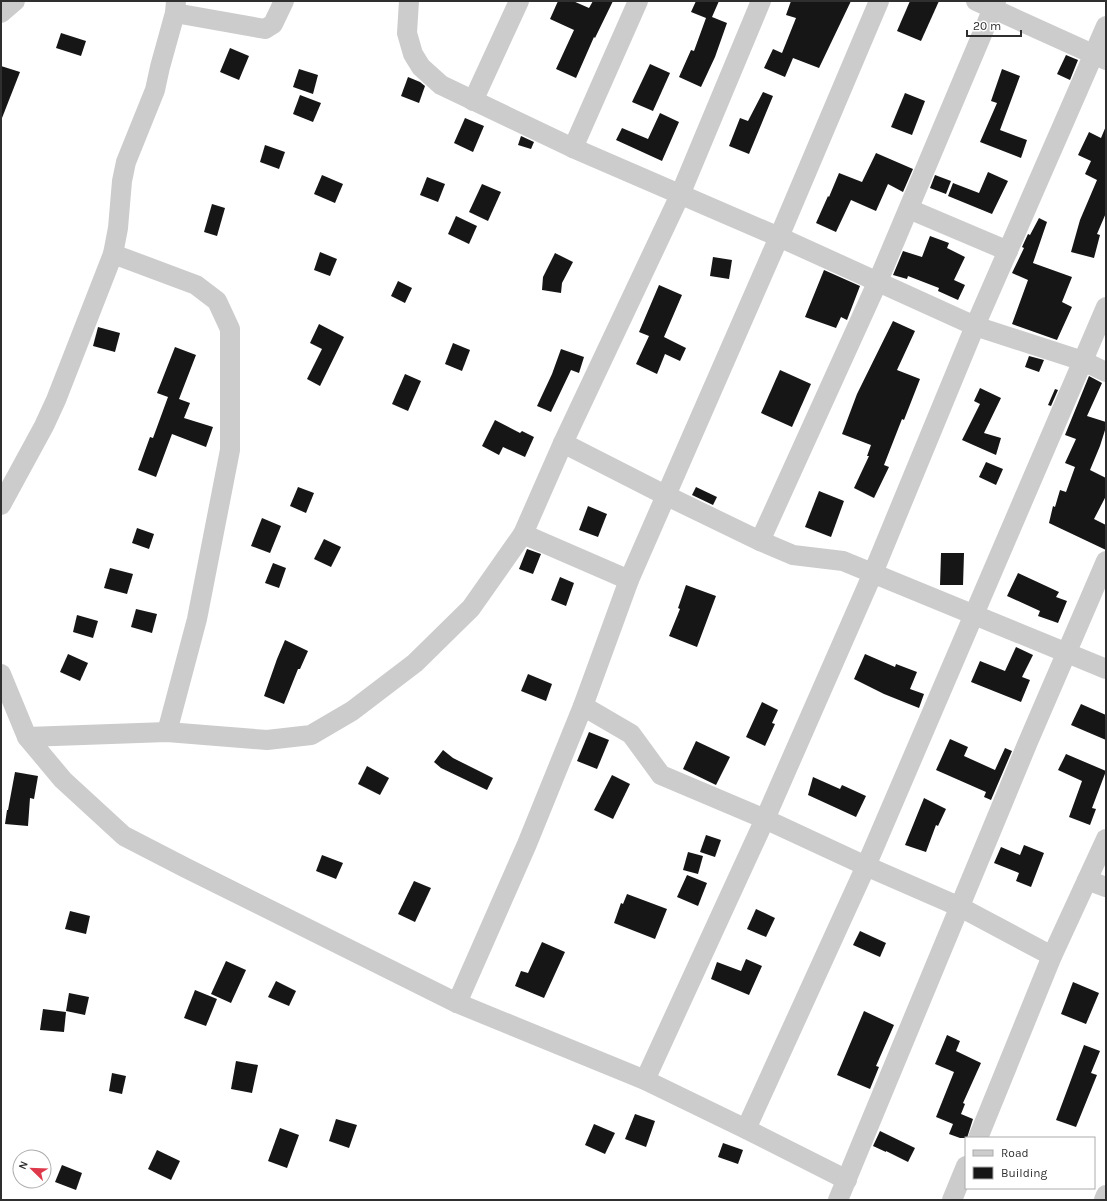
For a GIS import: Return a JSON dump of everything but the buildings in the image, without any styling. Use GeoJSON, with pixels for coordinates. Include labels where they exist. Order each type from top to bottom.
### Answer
{"type":"FeatureCollection","features":[{"type":"Feature","properties":{"kind":"street"},"geometry":{"type":"LineString","coordinates":[[1,13],[15,1]]}},
{"type":"Feature","properties":{"kind":"street"},"geometry":{"type":"LineString","coordinates":[[1,505],[44,426],[56,400],[113,254],[118,228],[122,181],[126,162],[155,90],[176,7],[265,29],[273,24],[284,1]]}},
{"type":"Feature","properties":{"kind":"street"},"geometry":{"type":"LineString","coordinates":[[409,1],[407,33],[413,54],[421,67],[441,85],[573,148],[976,326],[1083,361],[1106,372]]}},
{"type":"Feature","properties":{"kind":"street"},"geometry":{"type":"LineString","coordinates":[[473,101],[519,1]]}},
{"type":"Feature","properties":{"kind":"street"},"geometry":{"type":"LineString","coordinates":[[573,148],[638,1]]}},
{"type":"Feature","properties":{"kind":"street"},"geometry":{"type":"LineString","coordinates":[[27,737],[167,732],[267,740],[311,735],[352,711],[416,663],[471,608],[524,534],[563,443],[680,195],[761,1]]}},
{"type":"Feature","properties":{"kind":"street"},"geometry":{"type":"LineString","coordinates":[[457,1003],[527,844],[583,706],[629,580],[779,238],[879,1]]}},
{"type":"Feature","properties":{"kind":"street"},"geometry":{"type":"LineString","coordinates":[[760,541],[878,282],[909,209],[988,3],[1100,57]]}},
{"type":"Feature","properties":{"kind":"street"},"geometry":{"type":"LineString","coordinates":[[645,1080],[765,819],[873,573],[1008,251],[1100,57],[1106,26]]}},
{"type":"Feature","properties":{"kind":"street"},"geometry":{"type":"LineString","coordinates":[[909,209],[1008,251]]}},
{"type":"Feature","properties":{"kind":"street"},"geometry":{"type":"LineString","coordinates":[[113,254],[196,285],[217,301],[230,329],[230,450],[197,619],[167,732]]}},
{"type":"Feature","properties":{"kind":"street"},"geometry":{"type":"LineString","coordinates":[[746,1128],[866,866],[1106,307]]}},
{"type":"Feature","properties":{"kind":"street"},"geometry":{"type":"LineString","coordinates":[[563,443],[665,495],[760,541],[793,555],[843,561],[1106,669]]}},
{"type":"Feature","properties":{"kind":"street"},"geometry":{"type":"LineString","coordinates":[[524,534],[629,580]]}},
{"type":"Feature","properties":{"kind":"street"},"geometry":{"type":"LineString","coordinates":[[838,1200],[1066,653],[1106,561]]}},
{"type":"Feature","properties":{"kind":"street"},"geometry":{"type":"LineString","coordinates":[[1,674],[27,737],[63,780],[124,836],[234,893],[457,1003],[645,1080],[746,1128],[847,1180]]}},
{"type":"Feature","properties":{"kind":"street"},"geometry":{"type":"LineString","coordinates":[[583,706],[631,734],[661,774],[960,907],[1052,956]]}},
{"type":"Feature","properties":{"kind":"street"},"geometry":{"type":"LineString","coordinates":[[978,1137],[1052,956],[1106,839]]}},
{"type":"Feature","properties":{"kind":"street"},"geometry":{"type":"LineString","coordinates":[[1087,880],[1106,887]]}},
{"type":"Feature","properties":{"kind":"street"},"geometry":{"type":"LineString","coordinates":[[952,1200],[965,1168]]}},
{"type":"Feature","properties":{"kind":"street"},"geometry":{"type":"LineString","coordinates":[[1104,1200],[1106,1195]]}}]}
